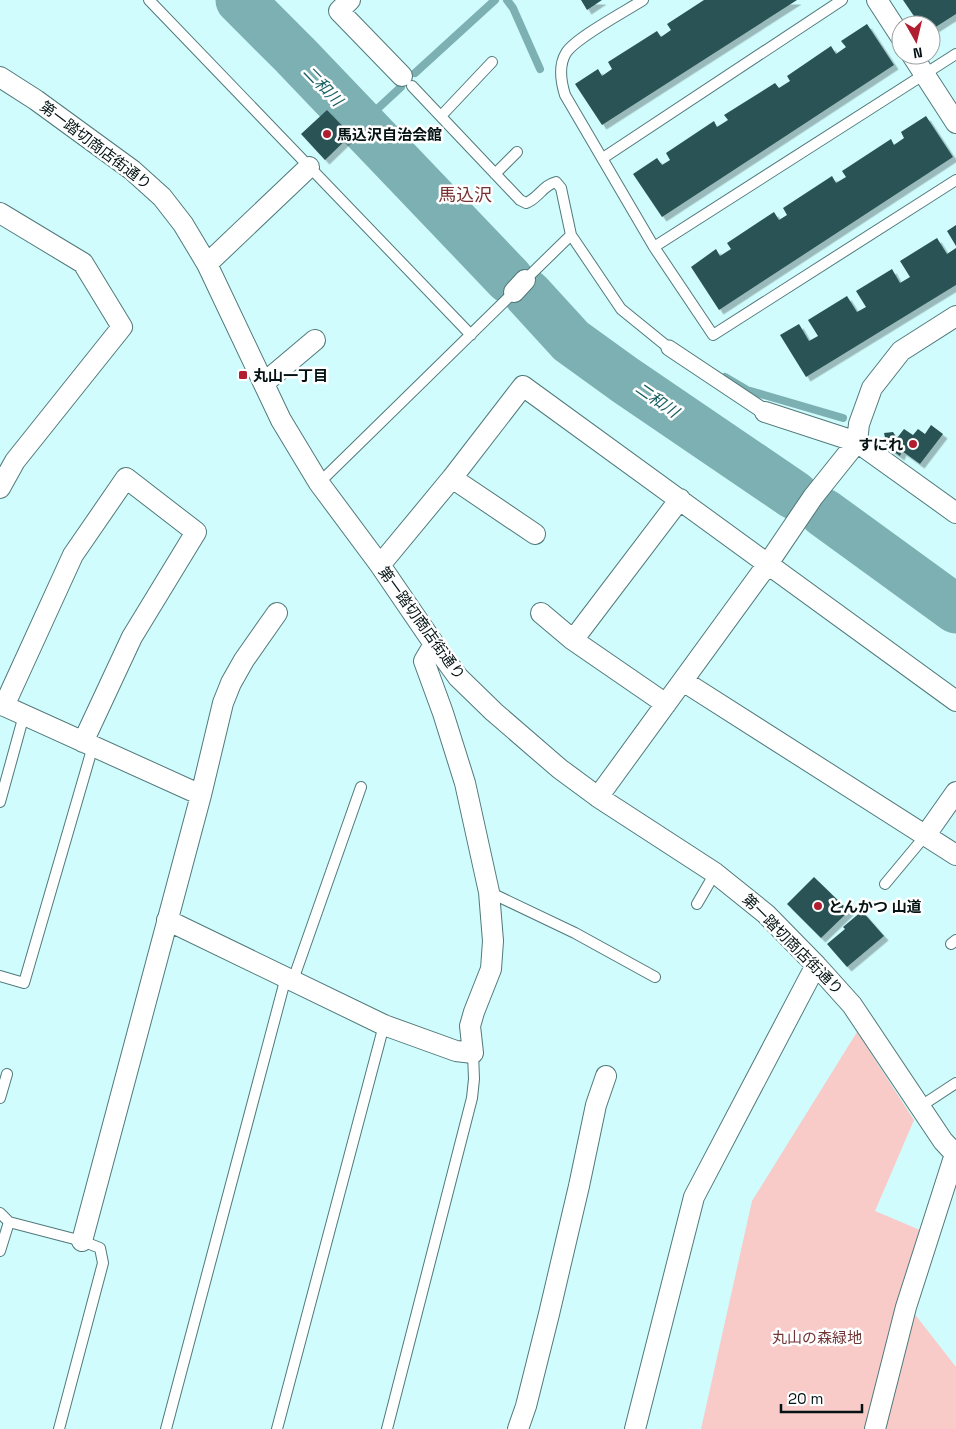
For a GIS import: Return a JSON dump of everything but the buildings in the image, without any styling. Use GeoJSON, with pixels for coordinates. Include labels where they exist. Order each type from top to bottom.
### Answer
{"type":"FeatureCollection","features":[{"type":"Feature","properties":{"kind":"street"},"geometry":{"type":"LineString","coordinates":[[350,0],[340,11],[407,81]]}},
{"type":"Feature","properties":{"kind":"street"},"geometry":{"type":"LineString","coordinates":[[877,0],[891,22]]}},
{"type":"Feature","properties":{"kind":"street"},"geometry":{"type":"LineString","coordinates":[[918,65],[956,123]]}},
{"type":"Feature","properties":{"kind":"street","name":"第一踏切商店街通り"},"geometry":{"type":"LineString","coordinates":[[0,77],[36,100],[132,170],[162,197],[183,224],[207,264],[281,420],[319,483],[380,565],[458,677],[494,712],[560,769],[598,797],[716,873],[766,914],[852,1005],[922,1106],[943,1141],[956,1154]]}},
{"type":"Feature","properties":{"kind":"street"},"geometry":{"type":"LineString","coordinates":[[207,264],[309,166]]}},
{"type":"Feature","properties":{"kind":"street"},"geometry":{"type":"LineString","coordinates":[[0,488],[15,461],[122,326],[83,263],[1,215]]}},
{"type":"Feature","properties":{"kind":"street"},"geometry":{"type":"LineString","coordinates":[[598,797],[767,565],[813,497],[857,442],[859,424],[872,388],[901,351],[956,316]]}},
{"type":"Feature","properties":{"kind":"street"},"geometry":{"type":"LineString","coordinates":[[264,383],[315,340]]}},
{"type":"Feature","properties":{"kind":"street"},"geometry":{"type":"LineString","coordinates":[[669,348],[765,412],[857,442],[956,514]]}},
{"type":"Feature","properties":{"kind":"street"},"geometry":{"type":"LineString","coordinates":[[380,565],[452,478],[523,386],[956,701]]}},
{"type":"Feature","properties":{"kind":"street"},"geometry":{"type":"LineString","coordinates":[[88,744],[132,637],[196,532],[126,478],[73,555],[2,705],[88,744],[201,795]]}},
{"type":"Feature","properties":{"kind":"street"},"geometry":{"type":"LineString","coordinates":[[452,478],[535,534]]}},
{"type":"Feature","properties":{"kind":"street"},"geometry":{"type":"LineString","coordinates":[[573,640],[680,499]]}},
{"type":"Feature","properties":{"kind":"street"},"geometry":{"type":"LineString","coordinates":[[82,1241],[201,795],[223,703],[231,683],[244,660],[278,613]]}},
{"type":"Feature","properties":{"kind":"street"},"geometry":{"type":"LineString","coordinates":[[540,614],[573,640],[666,704]]}},
{"type":"Feature","properties":{"kind":"street"},"geometry":{"type":"LineString","coordinates":[[167,920],[384,1026],[456,1051],[473,1053],[470,1026],[491,969],[492,960],[493,941],[489,892],[464,783],[443,713],[424,661],[434,644]]}},
{"type":"Feature","properties":{"kind":"street"},"geometry":{"type":"LineString","coordinates":[[683,681],[956,855]]}},
{"type":"Feature","properties":{"kind":"street"},"geometry":{"type":"LineString","coordinates":[[925,836],[956,792]]}},
{"type":"Feature","properties":{"kind":"street"},"geometry":{"type":"LineString","coordinates":[[635,1429],[694,1196],[816,965]]}},
{"type":"Feature","properties":{"kind":"street"},"geometry":{"type":"LineString","coordinates":[[518,1429],[526,1406],[554,1295],[596,1105],[606,1076]]}},
{"type":"Feature","properties":{"kind":"street"},"geometry":{"type":"LineString","coordinates":[[875,1429],[906,1307],[956,1154]]}},
{"type":"Feature","properties":{"kind":"lane"},"geometry":{"type":"LineString","coordinates":[[150,0],[471,335]]}},
{"type":"Feature","properties":{"kind":"lane"},"geometry":{"type":"LineString","coordinates":[[643,0],[574,43],[565,54],[561,68],[561,82],[565,95],[654,247],[712,335],[956,180]]}},
{"type":"Feature","properties":{"kind":"lane"},"geometry":{"type":"LineString","coordinates":[[603,158],[842,0]]}},
{"type":"Feature","properties":{"kind":"lane"},"geometry":{"type":"LineString","coordinates":[[654,247],[956,54]]}},
{"type":"Feature","properties":{"kind":"lane"},"geometry":{"type":"LineString","coordinates":[[441,116],[492,62]]}},
{"type":"Feature","properties":{"kind":"lane"},"geometry":{"type":"LineString","coordinates":[[407,81],[520,200],[526,203],[532,201],[549,183],[556,182],[561,188],[571,234],[621,309],[669,348]]}},
{"type":"Feature","properties":{"kind":"lane"},"geometry":{"type":"LineString","coordinates":[[495,174],[517,152]]}},
{"type":"Feature","properties":{"kind":"lane"},"geometry":{"type":"LineString","coordinates":[[319,483],[471,335],[571,234]]}},
{"type":"Feature","properties":{"kind":"lane"},"geometry":{"type":"LineString","coordinates":[[0,802],[24,715]]}},
{"type":"Feature","properties":{"kind":"lane"},"geometry":{"type":"LineString","coordinates":[[0,976],[24,983],[88,744]]}},
{"type":"Feature","properties":{"kind":"lane"},"geometry":{"type":"LineString","coordinates":[[166,1429],[289,979],[361,787]]}},
{"type":"Feature","properties":{"kind":"lane"},"geometry":{"type":"LineString","coordinates":[[885,884],[925,836]]}},
{"type":"Feature","properties":{"kind":"lane"},"geometry":{"type":"LineString","coordinates":[[697,904],[716,873]]}},
{"type":"Feature","properties":{"kind":"lane"},"geometry":{"type":"LineString","coordinates":[[489,892],[575,933],[655,978]]}},
{"type":"Feature","properties":{"kind":"lane"},"geometry":{"type":"LineString","coordinates":[[277,1429],[384,1026]]}},
{"type":"Feature","properties":{"kind":"lane"},"geometry":{"type":"LineString","coordinates":[[387,1429],[472,1098],[474,1079],[473,1053]]}},
{"type":"Feature","properties":{"kind":"lane"},"geometry":{"type":"LineString","coordinates":[[0,1098],[7,1074]]}},
{"type":"Feature","properties":{"kind":"lane"},"geometry":{"type":"LineString","coordinates":[[922,1106],[956,1082]]}},
{"type":"Feature","properties":{"kind":"lane"},"geometry":{"type":"LineString","coordinates":[[0,1213],[9,1222],[82,1241],[100,1248],[102,1263],[59,1429]]}},
{"type":"Feature","properties":{"kind":"lane"},"geometry":{"type":"LineString","coordinates":[[0,1251],[9,1222]]}},
{"type":"Feature","properties":{"kind":"green space","name":"丸山の森緑地"},"geometry":{"type":"Polygon","coordinates":[[[857,1032],[914,1120],[875,1211],[920,1230],[899,1294],[956,1367],[956,1429],[701,1429],[752,1201],[857,1032]]]}},
{"type":"Feature","properties":{"kind":"waterway","name":"二和川"},"geometry":{"type":"LineString","coordinates":[[240,0],[509,279]]}},
{"type":"Feature","properties":{"kind":"waterway"},"geometry":{"type":"LineString","coordinates":[[415,73],[495,0]]}},
{"type":"Feature","properties":{"kind":"waterway"},"geometry":{"type":"LineString","coordinates":[[507,0],[513,8],[540,69]]}},
{"type":"Feature","properties":{"kind":"waterway"},"geometry":{"type":"LineString","coordinates":[[361,124],[401,87]]}},
{"type":"Feature","properties":{"kind":"waterway","name":"二和川"},"geometry":{"type":"LineString","coordinates":[[528,294],[571,341],[794,495]]}},
{"type":"Feature","properties":{"kind":"waterway"},"geometry":{"type":"LineString","coordinates":[[725,377],[747,390],[843,418]]}},
{"type":"Feature","properties":{"kind":"waterway","name":"二和川"},"geometry":{"type":"LineString","coordinates":[[824,513],[956,609]]}},
{"type":"Feature","properties":{"kind":"place","name":"馬込沢自治会館"},"geometry":{"type":"Point","coordinates":[327,134]}},
{"type":"Feature","properties":{"kind":"place","name":"丸山一丁目"},"geometry":{"type":"Point","coordinates":[243,375]}},
{"type":"Feature","properties":{"kind":"place","name":"すにれ"},"geometry":{"type":"Point","coordinates":[913,444]}},
{"type":"Feature","properties":{"kind":"place","name":"とんかつ 山道"},"geometry":{"type":"Point","coordinates":[818,906]}},
{"type":"Feature","properties":{"kind":"district","name":"馬込沢"},"geometry":{"type":"Point","coordinates":[465,194]}}]}
